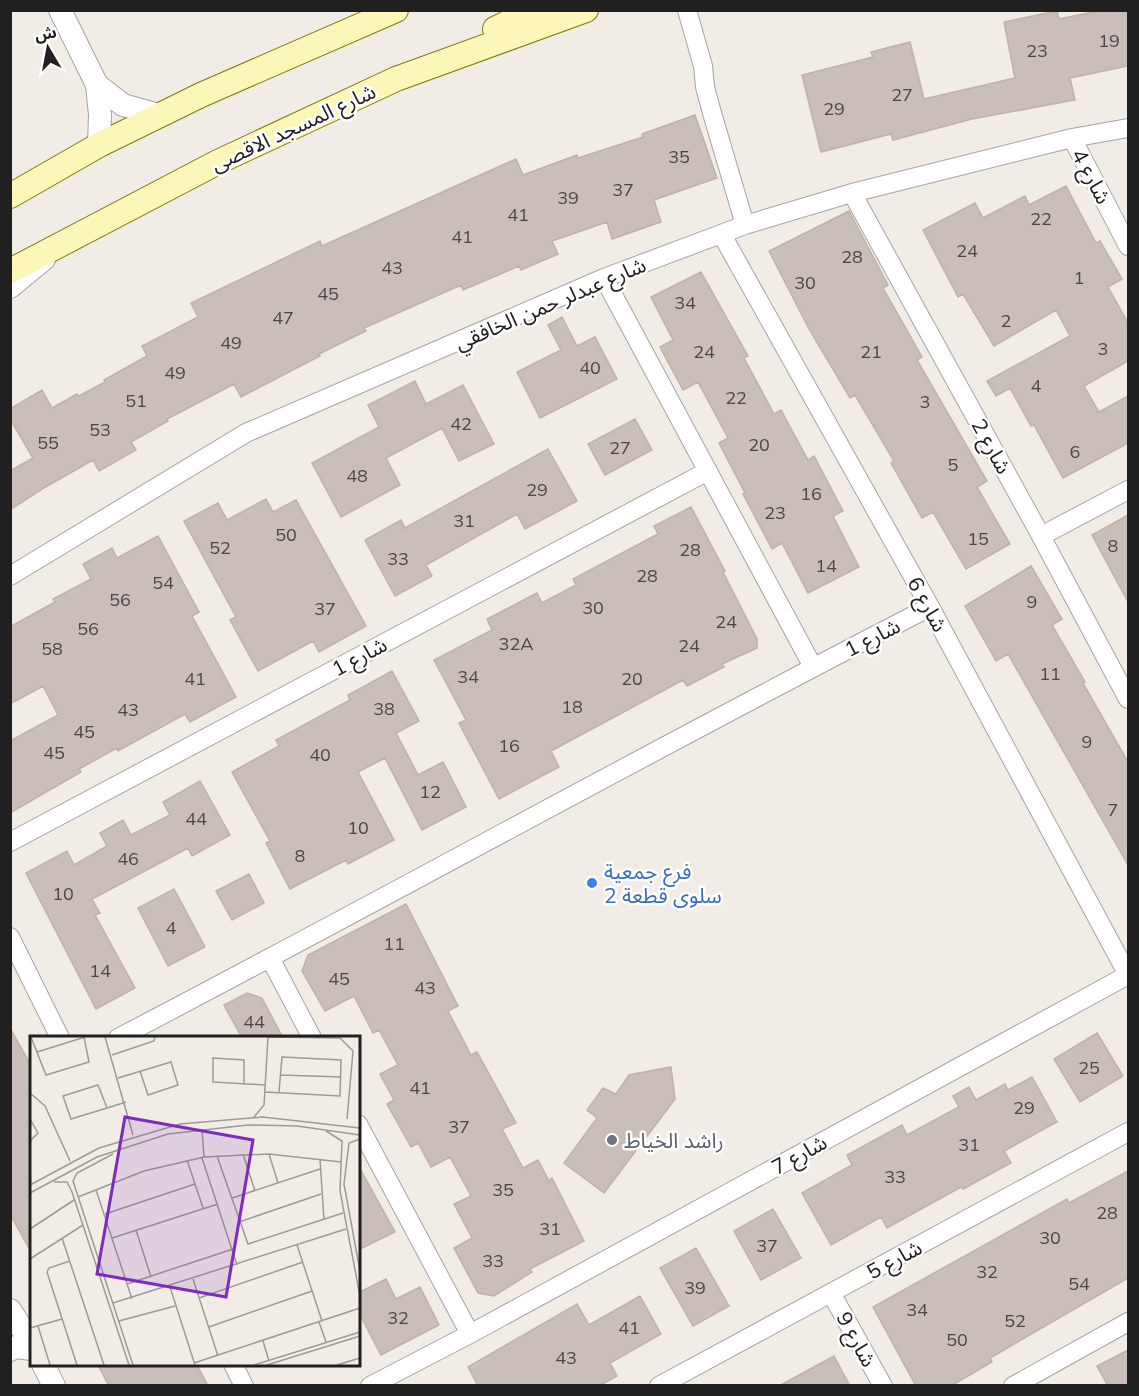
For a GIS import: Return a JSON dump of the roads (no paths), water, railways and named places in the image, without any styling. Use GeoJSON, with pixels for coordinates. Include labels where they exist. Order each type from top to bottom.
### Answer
{"type":"FeatureCollection","features":[{"type":"Feature","properties":{"kind":"main road"},"geometry":{"type":"LineString","coordinates":[[10,196],[99,145],[201,95],[396,10]]}},
{"type":"Feature","properties":{"kind":"main road"},"geometry":{"type":"LineString","coordinates":[[396,79],[533,10]]}},
{"type":"Feature","properties":{"kind":"main road","name":"شارع المسجد الاقصى"},"geometry":{"type":"LineString","coordinates":[[10,271],[69,238],[218,162],[396,79],[586,10]]}},
{"type":"Feature","properties":{"kind":"street"},"geometry":{"type":"LineString","coordinates":[[60,10],[97,85],[100,115],[99,145]]}},
{"type":"Feature","properties":{"kind":"street"},"geometry":{"type":"LineString","coordinates":[[687,10],[703,66],[705,87],[712,113],[745,225]]}},
{"type":"Feature","properties":{"kind":"street"},"geometry":{"type":"LineString","coordinates":[[97,85],[123,105],[159,116]]}},
{"type":"Feature","properties":{"kind":"street","name":"شارع عبدلر حمن الخافقي"},"geometry":{"type":"LineString","coordinates":[[10,576],[246,433],[604,278],[745,225],[852,193],[1072,138],[1128,128]]}},
{"type":"Feature","properties":{"kind":"street","name":"شارع 4"},"geometry":{"type":"LineString","coordinates":[[1072,138],[1128,246]]}},
{"type":"Feature","properties":{"kind":"street","name":"شارع 2"},"geometry":{"type":"LineString","coordinates":[[852,193],[1128,699]]}},
{"type":"Feature","properties":{"kind":"street","name":"شارع 6"},"geometry":{"type":"LineString","coordinates":[[722,235],[930,607],[1128,975]]}},
{"type":"Feature","properties":{"kind":"street"},"geometry":{"type":"LineString","coordinates":[[10,287],[69,238]]}},
{"type":"Feature","properties":{"kind":"street"},"geometry":{"type":"LineString","coordinates":[[604,278],[813,667]]}},
{"type":"Feature","properties":{"kind":"street","name":"شارع 1"},"geometry":{"type":"LineString","coordinates":[[10,842],[708,471]]}},
{"type":"Feature","properties":{"kind":"street"},"geometry":{"type":"LineString","coordinates":[[1041,536],[1128,490]]}},
{"type":"Feature","properties":{"kind":"street","name":"شارع 1"},"geometry":{"type":"LineString","coordinates":[[122,1036],[813,667],[930,607]]}},
{"type":"Feature","properties":{"kind":"street"},"geometry":{"type":"LineString","coordinates":[[10,937],[59,1036]]}},
{"type":"Feature","properties":{"kind":"street"},"geometry":{"type":"LineString","coordinates":[[270,958],[311,1036]]}},
{"type":"Feature","properties":{"kind":"street","name":"شارع 7"},"geometry":{"type":"LineString","coordinates":[[370,1386],[471,1334],[1128,975]]}},
{"type":"Feature","properties":{"kind":"street"},"geometry":{"type":"LineString","coordinates":[[360,1128],[471,1334]]}},
{"type":"Feature","properties":{"kind":"street","name":"شارع 5"},"geometry":{"type":"LineString","coordinates":[[659,1386],[1128,1132]]}},
{"type":"Feature","properties":{"kind":"street","name":"شارع 9"},"geometry":{"type":"LineString","coordinates":[[831,1293],[883,1386]]}},
{"type":"Feature","properties":{"kind":"street"},"geometry":{"type":"LineString","coordinates":[[10,1310],[30,1341]]}},
{"type":"Feature","properties":{"kind":"street"},"geometry":{"type":"LineString","coordinates":[[1013,1386],[1128,1322]]}},
{"type":"Feature","properties":{"kind":"street"},"geometry":{"type":"LineString","coordinates":[[10,1350],[16,1347],[30,1349]]}},
{"type":"Feature","properties":{"kind":"street"},"geometry":{"type":"LineString","coordinates":[[44,1366],[54,1386]]}},
{"type":"Feature","properties":{"kind":"street"},"geometry":{"type":"LineString","coordinates":[[234,1366],[244,1386]]}},
{"type":"Feature","properties":{"kind":"place","name":"فرع جمعية سلوى قطعة 2"},"geometry":{"type":"Point","coordinates":[592,883]}},
{"type":"Feature","properties":{"kind":"place","name":"راشد الخياط"},"geometry":{"type":"Point","coordinates":[612,1140]}}]}
